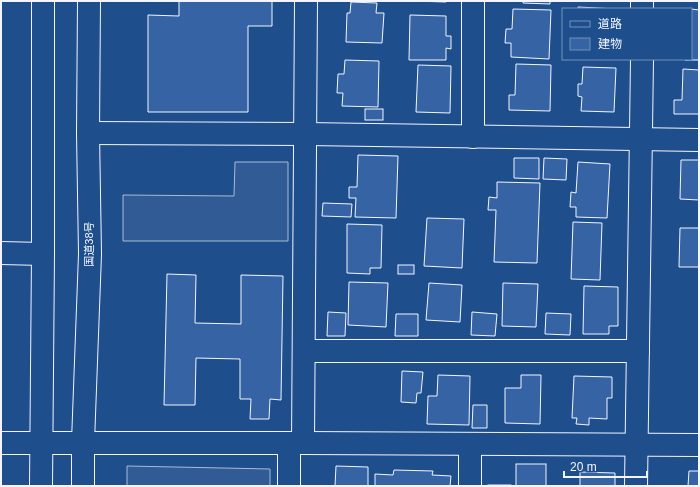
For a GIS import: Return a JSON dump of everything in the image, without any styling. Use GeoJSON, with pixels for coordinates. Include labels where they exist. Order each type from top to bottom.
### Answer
{"type":"FeatureCollection","features":[{"type":"Feature","properties":{"kind":"main road"},"geometry":{"type":"LineString","coordinates":[[41,486],[43,1]]}},
{"type":"Feature","properties":{"kind":"main road","name":"国道38号"},"geometry":{"type":"LineString","coordinates":[[83,486],[83,442],[90,254],[88,133],[89,1]]}},
{"type":"Feature","properties":{"kind":"main road"},"geometry":{"type":"LineString","coordinates":[[289,486],[296,443],[305,351],[306,1]]}},
{"type":"Feature","properties":{"kind":"main road"},"geometry":{"type":"LineString","coordinates":[[472,137],[474,1]]}},
{"type":"Feature","properties":{"kind":"main road"},"geometry":{"type":"LineString","coordinates":[[636,486],[642,60]]}},
{"type":"Feature","properties":{"kind":"main road"},"geometry":{"type":"LineString","coordinates":[[88,133],[306,134],[699,140]]}},
{"type":"Feature","properties":{"kind":"main road"},"geometry":{"type":"LineString","coordinates":[[1,253],[43,254]]}},
{"type":"Feature","properties":{"kind":"main road"},"geometry":{"type":"LineString","coordinates":[[305,351],[638,352]]}},
{"type":"Feature","properties":{"kind":"main road"},"geometry":{"type":"LineString","coordinates":[[1,443],[42,444],[83,442],[699,445]]}},
{"type":"Feature","properties":{"kind":"main road"},"geometry":{"type":"LineString","coordinates":[[470,444],[470,486]]}},
{"type":"Feature","properties":{"kind":"shaded area"},"geometry":{"type":"Polygon","coordinates":[[[235,162],[288,162],[288,241],[123,241],[123,195],[234,196],[235,162]]]}},
{"type":"Feature","properties":{"kind":"shaded area"},"geometry":{"type":"Polygon","coordinates":[[[127,466],[270,469],[270,486],[127,486],[127,466]]]}},
{"type":"Feature","properties":{"kind":"building"},"geometry":{"type":"Polygon","coordinates":[[[179,1],[272,1],[272,26],[248,26],[248,112],[148,112],[148,15],[179,16],[179,1]]]}},
{"type":"Feature","properties":{"kind":"building"},"geometry":{"type":"Polygon","coordinates":[[[413,1],[446,1],[446,2],[413,1]]]}},
{"type":"Feature","properties":{"kind":"building"},"geometry":{"type":"Polygon","coordinates":[[[523,1],[550,1],[550,4],[523,3],[523,1]]]}},
{"type":"Feature","properties":{"kind":"building"},"geometry":{"type":"Polygon","coordinates":[[[351,2],[377,3],[376,13],[384,13],[382,43],[346,42],[347,13],[350,13],[351,2]]]}},
{"type":"Feature","properties":{"kind":"building"},"geometry":{"type":"Polygon","coordinates":[[[513,9],[551,10],[549,59],[511,57],[511,43],[505,43],[506,29],[512,29],[513,9]]]}},
{"type":"Feature","properties":{"kind":"building"},"geometry":{"type":"Polygon","coordinates":[[[692,9],[699,10],[699,60],[692,60],[692,9]]]}},
{"type":"Feature","properties":{"kind":"building"},"geometry":{"type":"Polygon","coordinates":[[[410,15],[446,16],[446,36],[451,36],[451,49],[446,48],[446,60],[409,60],[410,15]]]}},
{"type":"Feature","properties":{"kind":"building"},"geometry":{"type":"Polygon","coordinates":[[[345,60],[379,61],[378,107],[342,106],[343,93],[337,93],[338,74],[344,74],[345,60]]]}},
{"type":"Feature","properties":{"kind":"building"},"geometry":{"type":"Polygon","coordinates":[[[516,64],[551,65],[550,111],[509,110],[509,95],[515,95],[516,64]]]}},
{"type":"Feature","properties":{"kind":"building"},"geometry":{"type":"Polygon","coordinates":[[[418,65],[451,66],[450,113],[416,112],[418,65]]]}},
{"type":"Feature","properties":{"kind":"building"},"geometry":{"type":"Polygon","coordinates":[[[583,67],[616,68],[614,112],[581,111],[582,97],[578,96],[578,84],[582,84],[583,67]]]}},
{"type":"Feature","properties":{"kind":"building"},"geometry":{"type":"Polygon","coordinates":[[[683,69],[699,70],[699,114],[674,114],[674,100],[682,100],[683,69]]]}},
{"type":"Feature","properties":{"kind":"building"},"geometry":{"type":"Polygon","coordinates":[[[365,109],[383,109],[383,120],[365,120],[365,109]]]}},
{"type":"Feature","properties":{"kind":"building"},"geometry":{"type":"Polygon","coordinates":[[[358,155],[398,156],[396,218],[355,217],[356,198],[349,198],[349,187],[357,187],[358,155]]]}},
{"type":"Feature","properties":{"kind":"building"},"geometry":{"type":"Polygon","coordinates":[[[514,158],[539,158],[539,179],[514,178],[514,158]]]}},
{"type":"Feature","properties":{"kind":"building"},"geometry":{"type":"Polygon","coordinates":[[[544,158],[567,159],[566,180],[543,179],[544,158]]]}},
{"type":"Feature","properties":{"kind":"building"},"geometry":{"type":"Polygon","coordinates":[[[681,160],[699,160],[699,200],[680,199],[681,160]]]}},
{"type":"Feature","properties":{"kind":"building"},"geometry":{"type":"Polygon","coordinates":[[[578,162],[610,164],[607,218],[576,217],[576,207],[570,207],[571,192],[576,193],[578,162]]]}},
{"type":"Feature","properties":{"kind":"building"},"geometry":{"type":"Polygon","coordinates":[[[497,182],[540,183],[537,263],[494,262],[496,210],[488,210],[489,197],[497,198],[497,182]]]}},
{"type":"Feature","properties":{"kind":"building"},"geometry":{"type":"Polygon","coordinates":[[[323,203],[352,204],[351,217],[322,216],[323,203]]]}},
{"type":"Feature","properties":{"kind":"building"},"geometry":{"type":"Polygon","coordinates":[[[427,218],[464,219],[462,268],[424,266],[427,218]]]}},
{"type":"Feature","properties":{"kind":"building"},"geometry":{"type":"Polygon","coordinates":[[[573,222],[602,223],[600,280],[571,279],[573,222]]]}},
{"type":"Feature","properties":{"kind":"building"},"geometry":{"type":"Polygon","coordinates":[[[347,224],[382,225],[381,268],[370,268],[370,274],[347,273],[347,224]]]}},
{"type":"Feature","properties":{"kind":"building"},"geometry":{"type":"Polygon","coordinates":[[[680,228],[699,228],[699,267],[679,267],[680,228]]]}},
{"type":"Feature","properties":{"kind":"building"},"geometry":{"type":"Polygon","coordinates":[[[398,265],[414,265],[414,274],[398,274],[398,265]]]}},
{"type":"Feature","properties":{"kind":"building"},"geometry":{"type":"Polygon","coordinates":[[[167,274],[196,275],[195,323],[241,324],[241,275],[283,276],[281,400],[270,399],[269,419],[250,419],[251,399],[240,399],[240,359],[196,358],[195,405],[164,405],[167,274]]]}},
{"type":"Feature","properties":{"kind":"building"},"geometry":{"type":"Polygon","coordinates":[[[349,282],[388,283],[386,327],[348,325],[349,282]]]}},
{"type":"Feature","properties":{"kind":"building"},"geometry":{"type":"Polygon","coordinates":[[[429,283],[462,285],[460,322],[426,320],[429,283]]]}},
{"type":"Feature","properties":{"kind":"building"},"geometry":{"type":"Polygon","coordinates":[[[503,283],[538,284],[536,327],[502,326],[503,283]]]}},
{"type":"Feature","properties":{"kind":"building"},"geometry":{"type":"Polygon","coordinates":[[[584,286],[618,287],[618,326],[609,326],[609,334],[583,334],[584,286]]]}},
{"type":"Feature","properties":{"kind":"building"},"geometry":{"type":"Polygon","coordinates":[[[328,312],[346,313],[345,336],[327,336],[328,312]]]}},
{"type":"Feature","properties":{"kind":"building"},"geometry":{"type":"Polygon","coordinates":[[[472,312],[497,314],[495,336],[471,335],[472,312]]]}},
{"type":"Feature","properties":{"kind":"building"},"geometry":{"type":"Polygon","coordinates":[[[546,313],[571,314],[570,335],[545,334],[546,313]]]}},
{"type":"Feature","properties":{"kind":"building"},"geometry":{"type":"Polygon","coordinates":[[[396,314],[418,314],[418,336],[395,336],[396,314]]]}},
{"type":"Feature","properties":{"kind":"building"},"geometry":{"type":"Polygon","coordinates":[[[402,371],[423,372],[421,393],[417,393],[416,403],[401,402],[402,371]]]}},
{"type":"Feature","properties":{"kind":"building"},"geometry":{"type":"Polygon","coordinates":[[[438,375],[470,376],[469,425],[427,424],[428,396],[437,396],[438,375]]]}},
{"type":"Feature","properties":{"kind":"building"},"geometry":{"type":"Polygon","coordinates":[[[521,375],[541,375],[540,424],[505,423],[505,388],[521,388],[521,375]]]}},
{"type":"Feature","properties":{"kind":"building"},"geometry":{"type":"Polygon","coordinates":[[[574,376],[612,377],[612,398],[607,398],[607,419],[589,418],[589,425],[576,424],[577,418],[572,418],[574,376]]]}},
{"type":"Feature","properties":{"kind":"building"},"geometry":{"type":"Polygon","coordinates":[[[473,405],[487,405],[487,428],[472,428],[473,405]]]}},
{"type":"Feature","properties":{"kind":"building"},"geometry":{"type":"Polygon","coordinates":[[[516,464],[546,464],[546,486],[516,486],[516,464]]]}},
{"type":"Feature","properties":{"kind":"building"},"geometry":{"type":"Polygon","coordinates":[[[336,466],[368,467],[368,486],[335,486],[336,466]]]}},
{"type":"Feature","properties":{"kind":"building"},"geometry":{"type":"Polygon","coordinates":[[[394,470],[433,471],[432,475],[451,476],[450,486],[375,486],[375,474],[393,475],[394,470]]]}},
{"type":"Feature","properties":{"kind":"building"},"geometry":{"type":"Polygon","coordinates":[[[689,471],[699,471],[699,486],[688,486],[689,471]]]}},
{"type":"Feature","properties":{"kind":"building"},"geometry":{"type":"Polygon","coordinates":[[[580,472],[615,473],[615,486],[580,486],[580,472]]]}},
{"type":"Feature","properties":{"kind":"building"},"geometry":{"type":"Polygon","coordinates":[[[511,485],[511,486],[488,486],[511,485]]]}}]}
